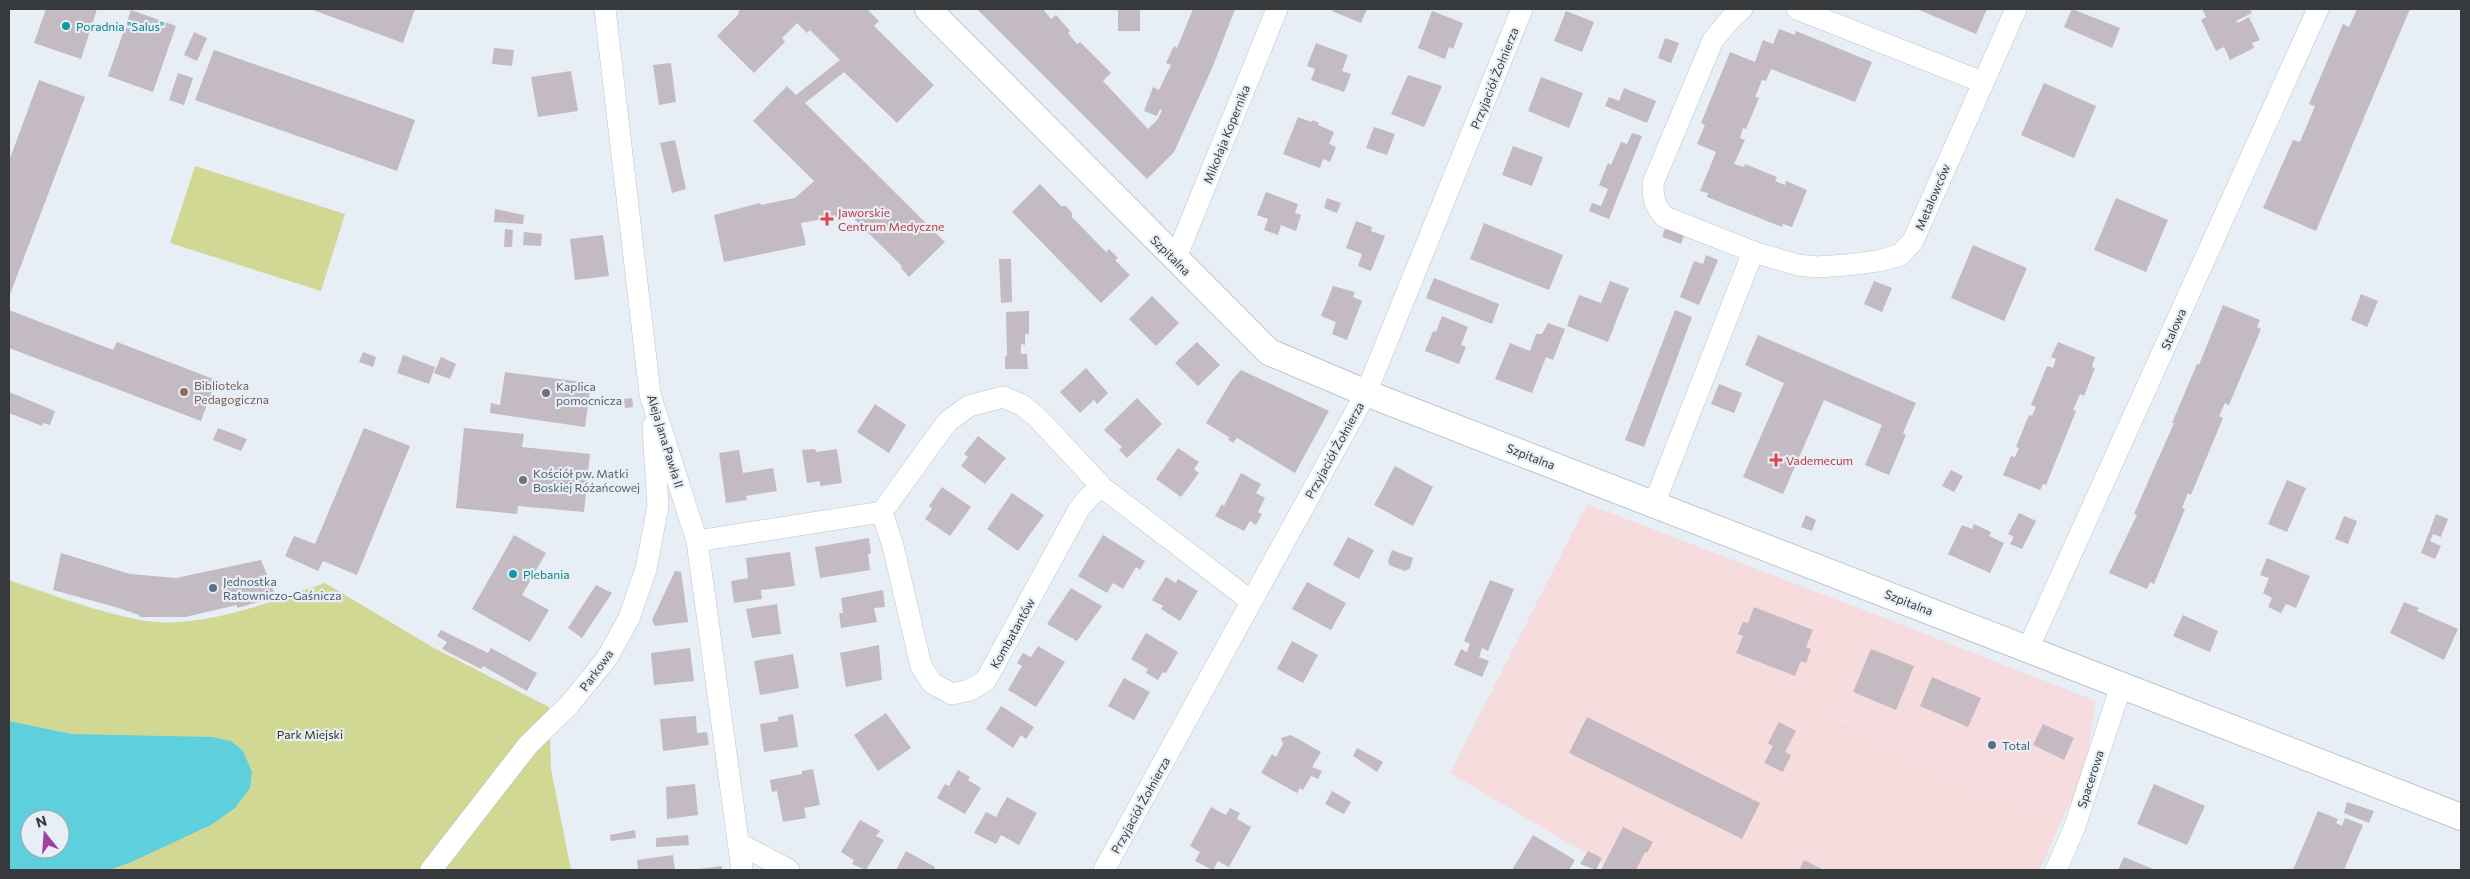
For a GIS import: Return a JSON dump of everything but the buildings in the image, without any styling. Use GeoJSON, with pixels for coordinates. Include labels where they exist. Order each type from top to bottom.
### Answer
{"type":"FeatureCollection","features":[{"type":"Feature","properties":{"kind":"street","name":"Aleja Jana Pawła II"},"geometry":{"type":"LineString","coordinates":[[605,9],[650,394],[697,541],[742,870]]}},
{"type":"Feature","properties":{"kind":"street","name":"Szpitalna"},"geometry":{"type":"LineString","coordinates":[[928,9],[1175,260],[1269,352],[1366,393],[1654,504],[2033,638],[2121,686],[2461,818]]}},
{"type":"Feature","properties":{"kind":"street","name":"Mikołaja Kopernika"},"geometry":{"type":"LineString","coordinates":[[1175,260],[1277,9]]}},
{"type":"Feature","properties":{"kind":"street","name":"Przyjaciół Żołnierza"},"geometry":{"type":"LineString","coordinates":[[1104,870],[1366,393],[1522,9]]}},
{"type":"Feature","properties":{"kind":"street","name":"Metalowców"},"geometry":{"type":"LineString","coordinates":[[1742,9],[1713,40],[1653,182],[1654,206],[1665,217],[1754,252],[1788,263],[1816,267],[1878,261],[1900,255],[1913,240],[2016,9]]}},
{"type":"Feature","properties":{"kind":"street"},"geometry":{"type":"LineString","coordinates":[[1797,9],[1982,82]]}},
{"type":"Feature","properties":{"kind":"street","name":"Stalowa"},"geometry":{"type":"LineString","coordinates":[[2033,638],[2318,9]]}},
{"type":"Feature","properties":{"kind":"street"},"geometry":{"type":"LineString","coordinates":[[1654,504],[1754,252]]}},
{"type":"Feature","properties":{"kind":"street","name":"Parkowa"},"geometry":{"type":"LineString","coordinates":[[432,870],[528,745],[569,705],[607,658],[629,618],[646,569],[658,506],[650,394]]}},
{"type":"Feature","properties":{"kind":"street"},"geometry":{"type":"LineString","coordinates":[[697,541],[882,512],[947,422],[969,406],[1002,397],[1022,405],[1037,417],[1102,487],[1252,601]]}},
{"type":"Feature","properties":{"kind":"street","name":"Kombatantów"},"geometry":{"type":"LineString","coordinates":[[882,512],[893,546],[920,666],[932,683],[952,694],[970,690],[986,680],[1079,509],[1089,496],[1102,487]]}},
{"type":"Feature","properties":{"kind":"street","name":"Spacerowa"},"geometry":{"type":"LineString","coordinates":[[2056,870],[2075,826],[2121,686]]}},
{"type":"Feature","properties":{"kind":"street"},"geometry":{"type":"LineString","coordinates":[[738,844],[789,870]]}},
{"type":"Feature","properties":{"kind":"shaded area"},"geometry":{"type":"Polygon","coordinates":[[[1587,504],[1882,617],[1838,719],[2061,822],[2040,870],[1601,870],[1604,864],[1450,773],[1587,504]]]}},
{"type":"Feature","properties":{"kind":"shaded area","name":"Total"},"geometry":{"type":"Polygon","coordinates":[[[1882,617],[2096,701],[2085,771],[2061,822],[1838,718],[1882,617]]]}},
{"type":"Feature","properties":{"kind":"green space"},"geometry":{"type":"Polygon","coordinates":[[[195,166],[345,214],[321,291],[170,243],[195,166]]]}},
{"type":"Feature","properties":{"kind":"green space","name":"Park Miejski"},"geometry":{"type":"Polygon","coordinates":[[[9,580],[107,612],[140,620],[162,622],[186,622],[234,613],[325,583],[434,648],[549,707],[551,769],[571,870],[9,870],[9,580]]]}},
{"type":"Feature","properties":{"kind":"water"},"geometry":{"type":"Polygon","coordinates":[[[9,721],[71,734],[212,737],[231,741],[243,751],[252,772],[250,788],[235,808],[211,825],[129,863],[109,870],[9,870],[9,721]]]}},
{"type":"Feature","properties":{"kind":"place","name":"Poradnia \"Salus\""},"geometry":{"type":"Point","coordinates":[66,26]}},
{"type":"Feature","properties":{"kind":"place","name":"Jaworskie Centrum Medyczne"},"geometry":{"type":"Point","coordinates":[827,219]}},
{"type":"Feature","properties":{"kind":"place","name":"Biblioteka Pedagogiczna"},"geometry":{"type":"Point","coordinates":[184,392]}},
{"type":"Feature","properties":{"kind":"place","name":"Kaplica pomocnicza"},"geometry":{"type":"Point","coordinates":[546,393]}},
{"type":"Feature","properties":{"kind":"place","name":"Vademecum"},"geometry":{"type":"Point","coordinates":[1776,460]}},
{"type":"Feature","properties":{"kind":"place","name":"Kościół pw. Matki Boskiej Różańcowej"},"geometry":{"type":"Point","coordinates":[523,480]}},
{"type":"Feature","properties":{"kind":"place","name":"Plebania"},"geometry":{"type":"Point","coordinates":[513,574]}},
{"type":"Feature","properties":{"kind":"place","name":"Jednostka Ratowniczo-Gaśnicza"},"geometry":{"type":"Point","coordinates":[213,588]}},
{"type":"Feature","properties":{"kind":"place","name":"Total"},"geometry":{"type":"Point","coordinates":[1992,745]}}]}
